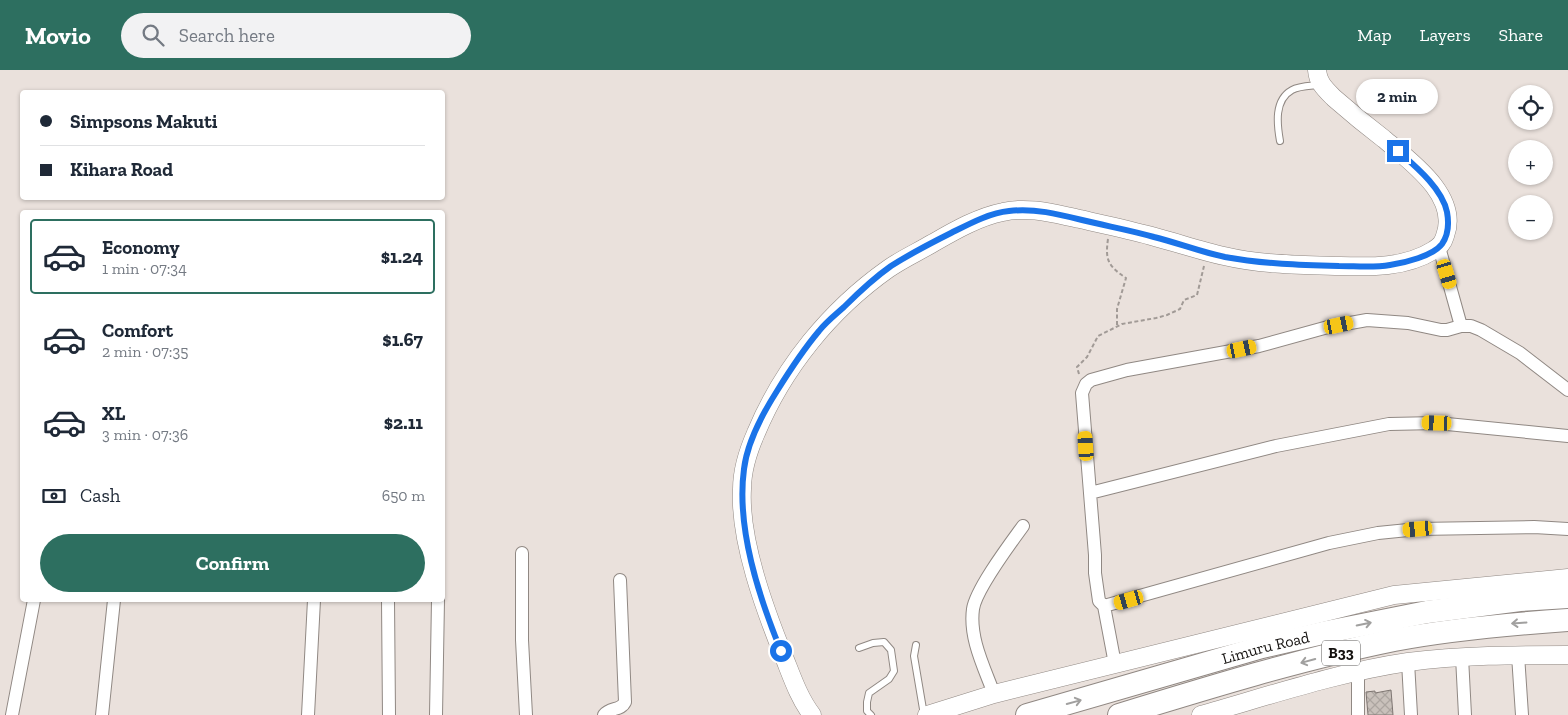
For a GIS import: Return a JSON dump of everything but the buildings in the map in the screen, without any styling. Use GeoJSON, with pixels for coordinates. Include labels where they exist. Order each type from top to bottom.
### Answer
{"type":"FeatureCollection","features":[{"type":"Feature","properties":{"kind":"highway","name":"Limuru Road"},"geometry":{"type":"LineString","coordinates":[[1027,715],[1262,647],[1380,620],[1520,600],[1568,597]]}},
{"type":"Feature","properties":{"kind":"highway","name":"Limuru Road"},"geometry":{"type":"LineString","coordinates":[[1119,715],[1238,679],[1395,640],[1492,626],[1568,620]]}},
{"type":"Feature","properties":{"kind":"main road"},"geometry":{"type":"LineString","coordinates":[[811,714],[798,693],[776,637],[752,563],[742,514],[742,490],[744,465],[765,410],[796,360],[820,329],[860,290],[890,267],[943,237],[983,218],[1006,211],[1038,211],[1152,236],[1223,256],[1293,265],[1388,266],[1407,262],[1430,253],[1439,247],[1449,226],[1446,207],[1435,188],[1422,171],[1334,98],[1317,74]]}},
{"type":"Feature","properties":{"kind":"main road"},"geometry":{"type":"LineString","coordinates":[[926,715],[994,694],[1394,595],[1568,578]]}},
{"type":"Feature","properties":{"kind":"main road"},"geometry":{"type":"LineString","coordinates":[[1201,715],[1358,672],[1408,662],[1462,657],[1568,654]]}},
{"type":"Feature","properties":{"kind":"street"},"geometry":{"type":"LineString","coordinates":[[1439,247],[1461,326]]}},
{"type":"Feature","properties":{"kind":"street"},"geometry":{"type":"LineString","coordinates":[[1115,664],[1104,606],[1099,601],[1095,573],[1082,393],[1086,384],[1091,380],[1127,370],[1259,346],[1350,322],[1378,320],[1408,323],[1441,330],[1471,326],[1490,334],[1568,390]]}},
{"type":"Feature","properties":{"kind":"street"},"geometry":{"type":"LineString","coordinates":[[1090,493],[1276,446],[1389,424],[1437,423],[1568,436]]}},
{"type":"Feature","properties":{"kind":"street"},"geometry":{"type":"LineString","coordinates":[[994,694],[976,644],[973,608],[976,599],[1023,526]]}},
{"type":"Feature","properties":{"kind":"street"},"geometry":{"type":"LineString","coordinates":[[1104,606],[1329,543],[1378,533],[1418,529],[1525,527],[1568,529]]}},
{"type":"Feature","properties":{"kind":"street"},"geometry":{"type":"LineString","coordinates":[[522,553],[522,640],[526,715]]}},
{"type":"Feature","properties":{"kind":"street"},"geometry":{"type":"LineString","coordinates":[[604,715],[607,711],[621,708],[625,702],[620,580]]}},
{"type":"Feature","properties":{"kind":"street"},"geometry":{"type":"LineString","coordinates":[[12,715],[34,602]]}},
{"type":"Feature","properties":{"kind":"street"},"geometry":{"type":"LineString","coordinates":[[102,715],[114,602]]}},
{"type":"Feature","properties":{"kind":"street"},"geometry":{"type":"LineString","coordinates":[[308,715],[314,602]]}},
{"type":"Feature","properties":{"kind":"street"},"geometry":{"type":"LineString","coordinates":[[388,602],[389,715]]}},
{"type":"Feature","properties":{"kind":"street"},"geometry":{"type":"LineString","coordinates":[[436,715],[438,602]]}},
{"type":"Feature","properties":{"kind":"street"},"geometry":{"type":"LineString","coordinates":[[1518,655],[1522,715]]}},
{"type":"Feature","properties":{"kind":"street"},"geometry":{"type":"LineString","coordinates":[[1462,657],[1465,715]]}},
{"type":"Feature","properties":{"kind":"street"},"geometry":{"type":"LineString","coordinates":[[1408,662],[1411,715]]}},
{"type":"Feature","properties":{"kind":"street"},"geometry":{"type":"LineString","coordinates":[[1358,672],[1358,715]]}},
{"type":"Feature","properties":{"kind":"lane"},"geometry":{"type":"LineString","coordinates":[[1280,140],[1277,125],[1280,102],[1293,90],[1317,74]]}},
{"type":"Feature","properties":{"kind":"lane"},"geometry":{"type":"LineString","coordinates":[[860,648],[873,643],[884,642],[891,650],[894,671],[889,679],[869,693],[867,710],[871,715]]}},
{"type":"Feature","properties":{"kind":"lane"},"geometry":{"type":"LineString","coordinates":[[916,644],[914,656],[926,715]]}},
{"type":"Feature","properties":{"kind":"path"},"geometry":{"type":"LineString","coordinates":[[1109,226],[1106,252],[1108,262],[1126,278],[1117,309],[1117,327]]}},
{"type":"Feature","properties":{"kind":"path"},"geometry":{"type":"LineString","coordinates":[[1082,393],[1077,367],[1087,357],[1098,336],[1122,324],[1156,318],[1180,309],[1184,300],[1197,295],[1208,252]]}},
{"type":"Feature","properties":{"kind":"route"},"geometry":{"type":"LineString","coordinates":[[781,651],[752,563],[742,514],[744,465],[765,410],[796,360],[820,329],[860,290],[890,267],[943,237],[990,215],[1016,210],[1060,215],[1152,236],[1223,256],[1252,261],[1293,265],[1367,266],[1388,266],[1407,262],[1430,253],[1439,247],[1449,226],[1446,207],[1435,188],[1422,171],[1398,151]]}}]}
